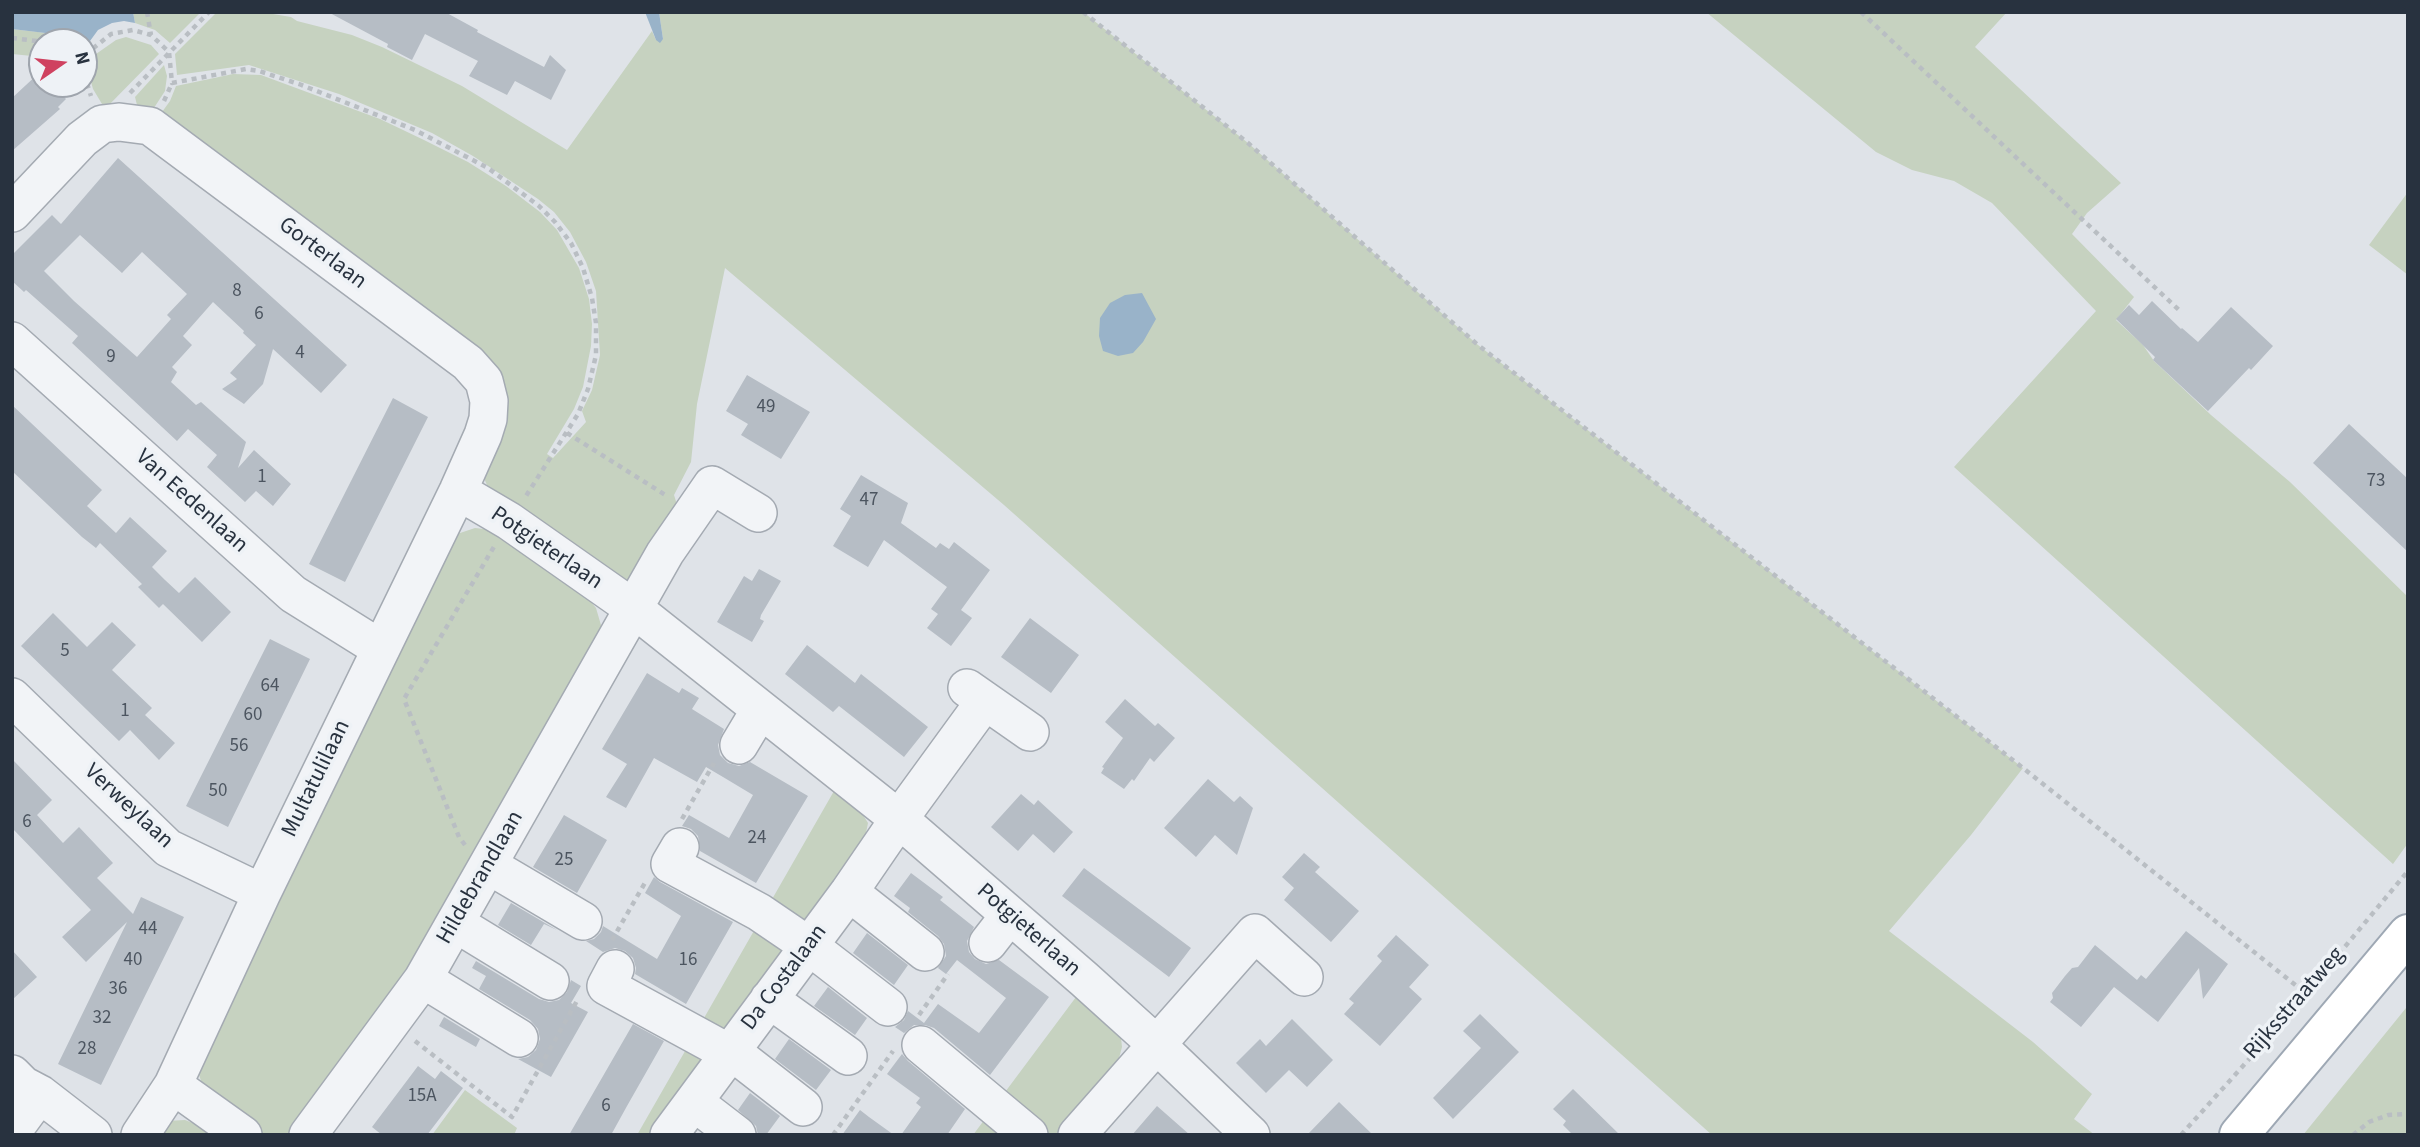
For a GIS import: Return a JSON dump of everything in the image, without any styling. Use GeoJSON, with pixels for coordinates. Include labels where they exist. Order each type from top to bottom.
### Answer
{"type":"FeatureCollection","features":[{"type":"Feature","properties":{"kind":"main road","name":"Rijksstraatweg"},"geometry":{"type":"LineString","coordinates":[[2239,1135],[2408,934]]}},
{"type":"Feature","properties":{"kind":"street"},"geometry":{"type":"LineString","coordinates":[[12,213],[82,139],[102,124],[119,122]]}},
{"type":"Feature","properties":{"kind":"street","name":"Gorterlaan"},"geometry":{"type":"LineString","coordinates":[[119,122],[150,126],[164,135],[468,363],[484,381],[489,401],[488,419]]}},
{"type":"Feature","properties":{"kind":"street","name":"Van Eedenlaan"},"geometry":{"type":"LineString","coordinates":[[12,341],[293,594],[381,649]]}},
{"type":"Feature","properties":{"kind":"street","name":"Multatulilaan"},"geometry":{"type":"LineString","coordinates":[[140,1135],[173,1085],[262,893],[458,491],[484,435],[488,419]]}},
{"type":"Feature","properties":{"kind":"street"},"geometry":{"type":"LineString","coordinates":[[633,608],[665,553],[712,485],[758,513]]}},
{"type":"Feature","properties":{"kind":"street","name":"Potgieterlaan"},"geometry":{"type":"LineString","coordinates":[[458,491],[509,521],[633,608],[741,718],[899,819],[990,920],[1156,1044],[1242,1132]]}},
{"type":"Feature","properties":{"kind":"street","name":"Hildebrandlaan"},"geometry":{"type":"LineString","coordinates":[[308,1135],[423,979],[633,608]]}},
{"type":"Feature","properties":{"kind":"street"},"geometry":{"type":"LineString","coordinates":[[899,819],[976,695],[1030,732]]}},
{"type":"Feature","properties":{"kind":"street","name":"Verweylaan"},"geometry":{"type":"LineString","coordinates":[[12,697],[168,848],[262,893]]}},
{"type":"Feature","properties":{"kind":"street","name":"Da Costalaan"},"geometry":{"type":"LineString","coordinates":[[669,1135],[849,892],[899,819]]}},
{"type":"Feature","properties":{"kind":"street"},"geometry":{"type":"LineString","coordinates":[[680,847],[670,864],[759,912],[888,1007]]}},
{"type":"Feature","properties":{"kind":"street"},"geometry":{"type":"LineString","coordinates":[[486,868],[583,921]]}},
{"type":"Feature","properties":{"kind":"street"},"geometry":{"type":"LineString","coordinates":[[849,892],[925,951]]}},
{"type":"Feature","properties":{"kind":"street"},"geometry":{"type":"LineString","coordinates":[[455,923],[550,981]]}},
{"type":"Feature","properties":{"kind":"street"},"geometry":{"type":"LineString","coordinates":[[1092,1129],[1156,1044],[1255,933],[1304,977]]}},
{"type":"Feature","properties":{"kind":"street"},"geometry":{"type":"LineString","coordinates":[[614,969],[606,986],[730,1052],[803,1107]]}},
{"type":"Feature","properties":{"kind":"street"},"geometry":{"type":"LineString","coordinates":[[423,979],[519,1038]]}},
{"type":"Feature","properties":{"kind":"street"},"geometry":{"type":"LineString","coordinates":[[769,999],[848,1056]]}},
{"type":"Feature","properties":{"kind":"street"},"geometry":{"type":"LineString","coordinates":[[921,1045],[1029,1135]]}},
{"type":"Feature","properties":{"kind":"street"},"geometry":{"type":"LineString","coordinates":[[12,1132],[26,1084],[93,1135]]}},
{"type":"Feature","properties":{"kind":"street"},"geometry":{"type":"LineString","coordinates":[[173,1085],[243,1135]]}},
{"type":"Feature","properties":{"kind":"street"},"geometry":{"type":"LineString","coordinates":[[694,1102],[737,1135]]}},
{"type":"Feature","properties":{"kind":"path"},"geometry":{"type":"LineString","coordinates":[[147,12],[151,35]]}},
{"type":"Feature","properties":{"kind":"path"},"geometry":{"type":"LineString","coordinates":[[119,122],[121,103],[209,12]]}},
{"type":"Feature","properties":{"kind":"path"},"geometry":{"type":"LineString","coordinates":[[1083,12],[1248,143],[1478,345],[2023,768],[2338,1019]]}},
{"type":"Feature","properties":{"kind":"path"},"geometry":{"type":"LineString","coordinates":[[1861,12],[2180,311]]}},
{"type":"Feature","properties":{"kind":"path"},"geometry":{"type":"LineString","coordinates":[[98,44],[111,34],[122,31],[132,30],[151,35],[169,52],[172,83],[246,69],[259,71],[415,130],[488,168],[539,206],[571,243],[583,268],[596,323],[596,355],[588,389],[567,433],[509,521],[404,699],[459,837],[486,868]]}},
{"type":"Feature","properties":{"kind":"path"},"geometry":{"type":"LineString","coordinates":[[567,433],[695,513]]}},
{"type":"Feature","properties":{"kind":"path","name":"Rijksstraatweg"},"geometry":{"type":"LineString","coordinates":[[2181,1135],[2408,871]]}},
{"type":"Feature","properties":{"kind":"path"},"geometry":{"type":"LineString","coordinates":[[2353,1135],[2369,1122],[2379,1118],[2408,1114]]}},
{"type":"Feature","properties":{"kind":"green space"},"geometry":{"type":"Polygon","coordinates":[[[133,12],[201,12],[170,43],[155,30],[135,23],[133,12]]]}},
{"type":"Feature","properties":{"kind":"green space"},"geometry":{"type":"Polygon","coordinates":[[[217,12],[261,12],[291,17],[297,21],[352,35],[462,86],[567,150],[652,31],[656,40],[663,39],[659,12],[1083,12],[1248,143],[1478,345],[2023,768],[1971,835],[1889,931],[2033,1042],[2092,1094],[2074,1119],[2095,1135],[1712,1135],[1004,505],[725,268],[697,404],[691,462],[674,495],[679,511],[638,578],[625,580],[494,493],[487,485],[483,476],[501,405],[157,119],[170,101],[176,86],[233,74],[261,75],[380,119],[424,140],[468,162],[540,212],[557,230],[579,268],[589,299],[592,324],[591,346],[583,387],[574,409],[547,454],[553,458],[586,422],[582,411],[592,390],[600,355],[596,291],[586,262],[570,232],[554,212],[538,199],[473,156],[432,133],[339,94],[249,65],[177,75],[175,54],[217,12]]]}},
{"type":"Feature","properties":{"kind":"green space"},"geometry":{"type":"Polygon","coordinates":[[[1706,12],[2007,12],[1975,47],[2121,183],[2087,213],[2072,234],[2134,297],[2116,320],[2143,345],[2154,361],[2211,415],[2290,482],[2408,597],[2408,843],[2393,864],[1954,467],[2096,311],[1992,203],[1954,181],[1912,170],[1876,152],[1706,12]]]}},
{"type":"Feature","properties":{"kind":"green space"},"geometry":{"type":"Polygon","coordinates":[[[12,29],[28,31],[28,56],[12,54],[12,29]]]}},
{"type":"Feature","properties":{"kind":"green space"},"geometry":{"type":"Polygon","coordinates":[[[126,37],[151,45],[159,54],[105,109],[98,97],[98,53],[116,40],[126,37]]]}},
{"type":"Feature","properties":{"kind":"green space"},"geometry":{"type":"Polygon","coordinates":[[[164,65],[167,76],[165,91],[150,114],[138,109],[135,97],[164,65]]]}},
{"type":"Feature","properties":{"kind":"green space"},"geometry":{"type":"Polygon","coordinates":[[[2408,192],[2408,275],[2369,245],[2408,192]]]}},
{"type":"Feature","properties":{"kind":"green space"},"geometry":{"type":"Polygon","coordinates":[[[475,528],[499,534],[591,602],[596,608],[603,632],[476,872],[295,1129],[284,1135],[262,1134],[204,1089],[199,1075],[200,1061],[457,534],[475,528]]]}},
{"type":"Feature","properties":{"kind":"green space"},"geometry":{"type":"Polygon","coordinates":[[[834,791],[863,815],[868,823],[864,843],[653,1135],[637,1135],[834,791]]]}},
{"type":"Feature","properties":{"kind":"green space"},"geometry":{"type":"Polygon","coordinates":[[[1082,989],[1120,1028],[1122,1047],[1118,1062],[1055,1135],[973,1135],[1082,989]]]}},
{"type":"Feature","properties":{"kind":"green space"},"geometry":{"type":"Polygon","coordinates":[[[2406,1008],[2408,1135],[2303,1135],[2406,1008]]]}},
{"type":"Feature","properties":{"kind":"green space"},"geometry":{"type":"Polygon","coordinates":[[[465,1090],[517,1128],[514,1135],[432,1135],[465,1090]]]}},
{"type":"Feature","properties":{"kind":"green space"},"geometry":{"type":"Polygon","coordinates":[[[185,1120],[203,1127],[213,1135],[152,1135],[167,1121],[185,1120]]]}},
{"type":"Feature","properties":{"kind":"water"},"geometry":{"type":"Polygon","coordinates":[[[12,12],[133,12],[135,23],[112,23],[98,30],[12,29],[12,12]]]}},
{"type":"Feature","properties":{"kind":"water"},"geometry":{"type":"Polygon","coordinates":[[[645,12],[659,12],[663,39],[660,43],[656,40],[645,12]]]}},
{"type":"Feature","properties":{"kind":"water"},"geometry":{"type":"Polygon","coordinates":[[[1142,293],[1156,319],[1143,342],[1133,353],[1118,356],[1103,351],[1099,336],[1100,318],[1110,303],[1125,295],[1142,293]]]}},
{"type":"Feature","properties":{"kind":"building"},"geometry":{"type":"Polygon","coordinates":[[[328,12],[445,12],[544,67],[550,55],[566,70],[551,100],[515,81],[507,95],[469,76],[478,61],[425,34],[412,60],[328,12]]]}},
{"type":"Feature","properties":{"kind":"building"},"geometry":{"type":"Polygon","coordinates":[[[28,83],[28,98],[66,99],[58,107],[60,109],[12,151],[12,98],[28,83]]]}},
{"type":"Feature","properties":{"kind":"building"},"geometry":{"type":"Polygon","coordinates":[[[118,158],[347,365],[321,393],[273,349],[263,384],[244,404],[222,389],[237,379],[230,373],[256,345],[244,331],[213,302],[183,336],[192,345],[172,367],[177,372],[171,382],[196,405],[201,402],[246,442],[238,468],[254,450],[291,484],[273,506],[256,491],[245,502],[207,467],[217,455],[188,429],[177,441],[72,343],[78,336],[12,281],[12,255],[52,215],[61,224],[118,158]],[[80,235],[44,271],[137,357],[171,319],[167,315],[187,294],[142,252],[122,273],[80,235]]]}},
{"type":"Feature","properties":{"kind":"building"},"geometry":{"type":"Polygon","coordinates":[[[2152,301],[2198,342],[2231,307],[2273,346],[2208,411],[2153,360],[2155,357],[2116,319],[2129,305],[2139,315],[2152,301]]]}},
{"type":"Feature","properties":{"kind":"building"},"geometry":{"type":"Polygon","coordinates":[[[747,375],[810,412],[781,459],[741,435],[748,424],[726,411],[747,375]]]}},
{"type":"Feature","properties":{"kind":"building"},"geometry":{"type":"Polygon","coordinates":[[[393,398],[428,417],[345,582],[309,564],[393,398]]]}},
{"type":"Feature","properties":{"kind":"building"},"geometry":{"type":"Polygon","coordinates":[[[12,405],[102,490],[87,506],[116,533],[130,517],[167,551],[152,567],[165,580],[179,593],[195,577],[231,612],[202,642],[163,604],[159,608],[138,587],[142,584],[100,543],[96,548],[82,537],[12,471],[12,405]]]}},
{"type":"Feature","properties":{"kind":"building"},"geometry":{"type":"Polygon","coordinates":[[[2349,424],[2408,479],[2408,552],[2313,463],[2349,424]]]}},
{"type":"Feature","properties":{"kind":"building"},"geometry":{"type":"Polygon","coordinates":[[[861,475],[908,503],[901,523],[936,548],[940,543],[949,549],[954,542],[990,570],[961,610],[972,618],[951,646],[927,628],[938,614],[931,609],[947,587],[884,540],[868,567],[833,546],[851,516],[840,509],[861,475]]]}},
{"type":"Feature","properties":{"kind":"building"},"geometry":{"type":"Polygon","coordinates":[[[759,569],[781,581],[761,615],[760,619],[764,621],[752,642],[717,622],[744,576],[752,581],[759,569]]]}},
{"type":"Feature","properties":{"kind":"building"},"geometry":{"type":"Polygon","coordinates":[[[53,613],[87,647],[112,622],[136,645],[112,670],[152,708],[145,715],[175,743],[159,760],[130,730],[119,741],[21,646],[53,613]]]}},
{"type":"Feature","properties":{"kind":"building"},"geometry":{"type":"Polygon","coordinates":[[[1030,618],[1079,655],[1051,693],[1001,657],[1030,618]]]}},
{"type":"Feature","properties":{"kind":"building"},"geometry":{"type":"Polygon","coordinates":[[[270,639],[310,659],[228,827],[186,806],[270,639]]]}},
{"type":"Feature","properties":{"kind":"building"},"geometry":{"type":"Polygon","coordinates":[[[807,645],[855,683],[861,674],[928,727],[904,757],[839,706],[833,712],[785,674],[807,645]]]}},
{"type":"Feature","properties":{"kind":"building"},"geometry":{"type":"Polygon","coordinates":[[[647,673],[679,693],[682,688],[699,698],[692,709],[724,729],[718,745],[720,755],[728,763],[739,766],[750,762],[808,796],[756,883],[700,851],[698,836],[691,829],[682,826],[689,815],[729,838],[753,795],[706,767],[697,782],[654,758],[626,808],[606,797],[627,764],[602,749],[647,673]]]}},
{"type":"Feature","properties":{"kind":"building"},"geometry":{"type":"Polygon","coordinates":[[[1125,699],[1155,726],[1158,723],[1175,738],[1154,762],[1150,758],[1134,781],[1132,779],[1124,789],[1101,773],[1104,768],[1102,767],[1123,738],[1105,722],[1125,699]]]}},
{"type":"Feature","properties":{"kind":"building"},"geometry":{"type":"Polygon","coordinates":[[[12,759],[52,800],[37,815],[63,843],[79,827],[113,863],[97,878],[133,914],[141,897],[184,917],[101,1085],[58,1064],[127,922],[86,962],[62,937],[91,910],[12,828],[12,759]]]}},
{"type":"Feature","properties":{"kind":"building"},"geometry":{"type":"Polygon","coordinates":[[[1208,779],[1234,802],[1240,796],[1253,808],[1237,855],[1215,835],[1196,857],[1164,828],[1208,779]]]}},
{"type":"Feature","properties":{"kind":"building"},"geometry":{"type":"Polygon","coordinates":[[[1021,794],[1034,805],[1038,800],[1073,832],[1054,853],[1033,834],[1018,851],[991,827],[1021,794]]]}},
{"type":"Feature","properties":{"kind":"building"},"geometry":{"type":"Polygon","coordinates":[[[564,815],[607,840],[577,893],[533,867],[564,815]]]}},
{"type":"Feature","properties":{"kind":"building"},"geometry":{"type":"Polygon","coordinates":[[[1304,853],[1320,867],[1315,872],[1359,911],[1331,942],[1284,900],[1294,888],[1282,877],[1304,853]]]}},
{"type":"Feature","properties":{"kind":"building"},"geometry":{"type":"Polygon","coordinates":[[[1084,868],[1191,948],[1169,977],[1062,896],[1084,868]]]}},
{"type":"Feature","properties":{"kind":"building"},"geometry":{"type":"Polygon","coordinates":[[[911,873],[943,897],[940,900],[974,927],[967,941],[969,952],[975,959],[986,964],[999,960],[1049,997],[990,1075],[934,1028],[914,1025],[904,1033],[895,1027],[904,1020],[908,1011],[924,1023],[938,1004],[979,1033],[1006,998],[957,960],[946,974],[938,968],[946,956],[944,944],[908,912],[910,908],[894,896],[911,873]]]}},
{"type":"Feature","properties":{"kind":"building"},"geometry":{"type":"Polygon","coordinates":[[[654,877],[733,922],[686,1004],[635,974],[633,958],[625,951],[615,948],[603,952],[586,941],[594,939],[603,926],[657,959],[681,916],[645,893],[654,877]]]}},
{"type":"Feature","properties":{"kind":"building"},"geometry":{"type":"Polygon","coordinates":[[[511,903],[557,930],[544,924],[531,945],[498,925],[511,903]]]}},
{"type":"Feature","properties":{"kind":"building"},"geometry":{"type":"Polygon","coordinates":[[[2186,931],[2228,964],[2203,999],[2199,968],[2158,1022],[2114,987],[2081,1027],[2050,1002],[2052,993],[2065,976],[2072,968],[2078,967],[2095,945],[2137,980],[2141,975],[2146,979],[2186,931]]]}},
{"type":"Feature","properties":{"kind":"building"},"geometry":{"type":"Polygon","coordinates":[[[867,933],[908,965],[894,985],[853,953],[867,933]]]}},
{"type":"Feature","properties":{"kind":"building"},"geometry":{"type":"Polygon","coordinates":[[[1396,935],[1429,965],[1409,987],[1422,999],[1380,1046],[1344,1014],[1354,1003],[1349,999],[1382,961],[1377,956],[1396,935]]]}},
{"type":"Feature","properties":{"kind":"building"},"geometry":{"type":"Polygon","coordinates":[[[12,950],[37,977],[12,1000],[12,950]]]}},
{"type":"Feature","properties":{"kind":"building"},"geometry":{"type":"Polygon","coordinates":[[[476,961],[539,999],[549,1002],[559,1000],[567,992],[571,980],[581,986],[571,1003],[588,1012],[551,1077],[518,1059],[528,1057],[536,1050],[540,1039],[538,1029],[530,1020],[479,989],[486,976],[472,968],[476,961]]]}},
{"type":"Feature","properties":{"kind":"building"},"geometry":{"type":"Polygon","coordinates":[[[828,987],[867,1018],[855,1035],[814,1006],[828,987]]]}},
{"type":"Feature","properties":{"kind":"building"},"geometry":{"type":"Polygon","coordinates":[[[1480,1014],[1519,1052],[1453,1119],[1433,1098],[1481,1048],[1463,1031],[1480,1014]]]}},
{"type":"Feature","properties":{"kind":"building"},"geometry":{"type":"Polygon","coordinates":[[[444,1017],[480,1039],[476,1047],[439,1026],[444,1017]]]}},
{"type":"Feature","properties":{"kind":"building"},"geometry":{"type":"Polygon","coordinates":[[[1292,1019],[1333,1060],[1307,1087],[1289,1070],[1266,1093],[1236,1063],[1260,1039],[1266,1046],[1292,1019]]]}},
{"type":"Feature","properties":{"kind":"building"},"geometry":{"type":"Polygon","coordinates":[[[633,1024],[664,1041],[611,1135],[569,1135],[633,1024]]]}},
{"type":"Feature","properties":{"kind":"building"},"geometry":{"type":"Polygon","coordinates":[[[789,1039],[831,1070],[816,1090],[775,1059],[789,1039]]]}},
{"type":"Feature","properties":{"kind":"building"},"geometry":{"type":"Polygon","coordinates":[[[902,1054],[965,1109],[947,1135],[901,1135],[921,1107],[916,1103],[920,1098],[887,1074],[902,1054]]]}},
{"type":"Feature","properties":{"kind":"building"},"geometry":{"type":"Polygon","coordinates":[[[418,1066],[435,1079],[441,1071],[463,1088],[427,1135],[382,1135],[372,1127],[418,1066]]]}},
{"type":"Feature","properties":{"kind":"building"},"geometry":{"type":"Polygon","coordinates":[[[1573,1089],[1620,1135],[1573,1135],[1563,1125],[1566,1121],[1553,1109],[1573,1089]]]}},
{"type":"Feature","properties":{"kind":"building"},"geometry":{"type":"Polygon","coordinates":[[[750,1093],[780,1116],[766,1135],[758,1135],[756,1126],[738,1110],[750,1093]]]}},
{"type":"Feature","properties":{"kind":"building"},"geometry":{"type":"Polygon","coordinates":[[[1339,1102],[1373,1135],[1307,1135],[1339,1102]]]}},
{"type":"Feature","properties":{"kind":"building"},"geometry":{"type":"Polygon","coordinates":[[[1157,1106],[1190,1135],[1132,1135],[1157,1106]]]}},
{"type":"Feature","properties":{"kind":"building"},"geometry":{"type":"Polygon","coordinates":[[[860,1110],[869,1117],[894,1135],[842,1135],[860,1110]]]}}]}
